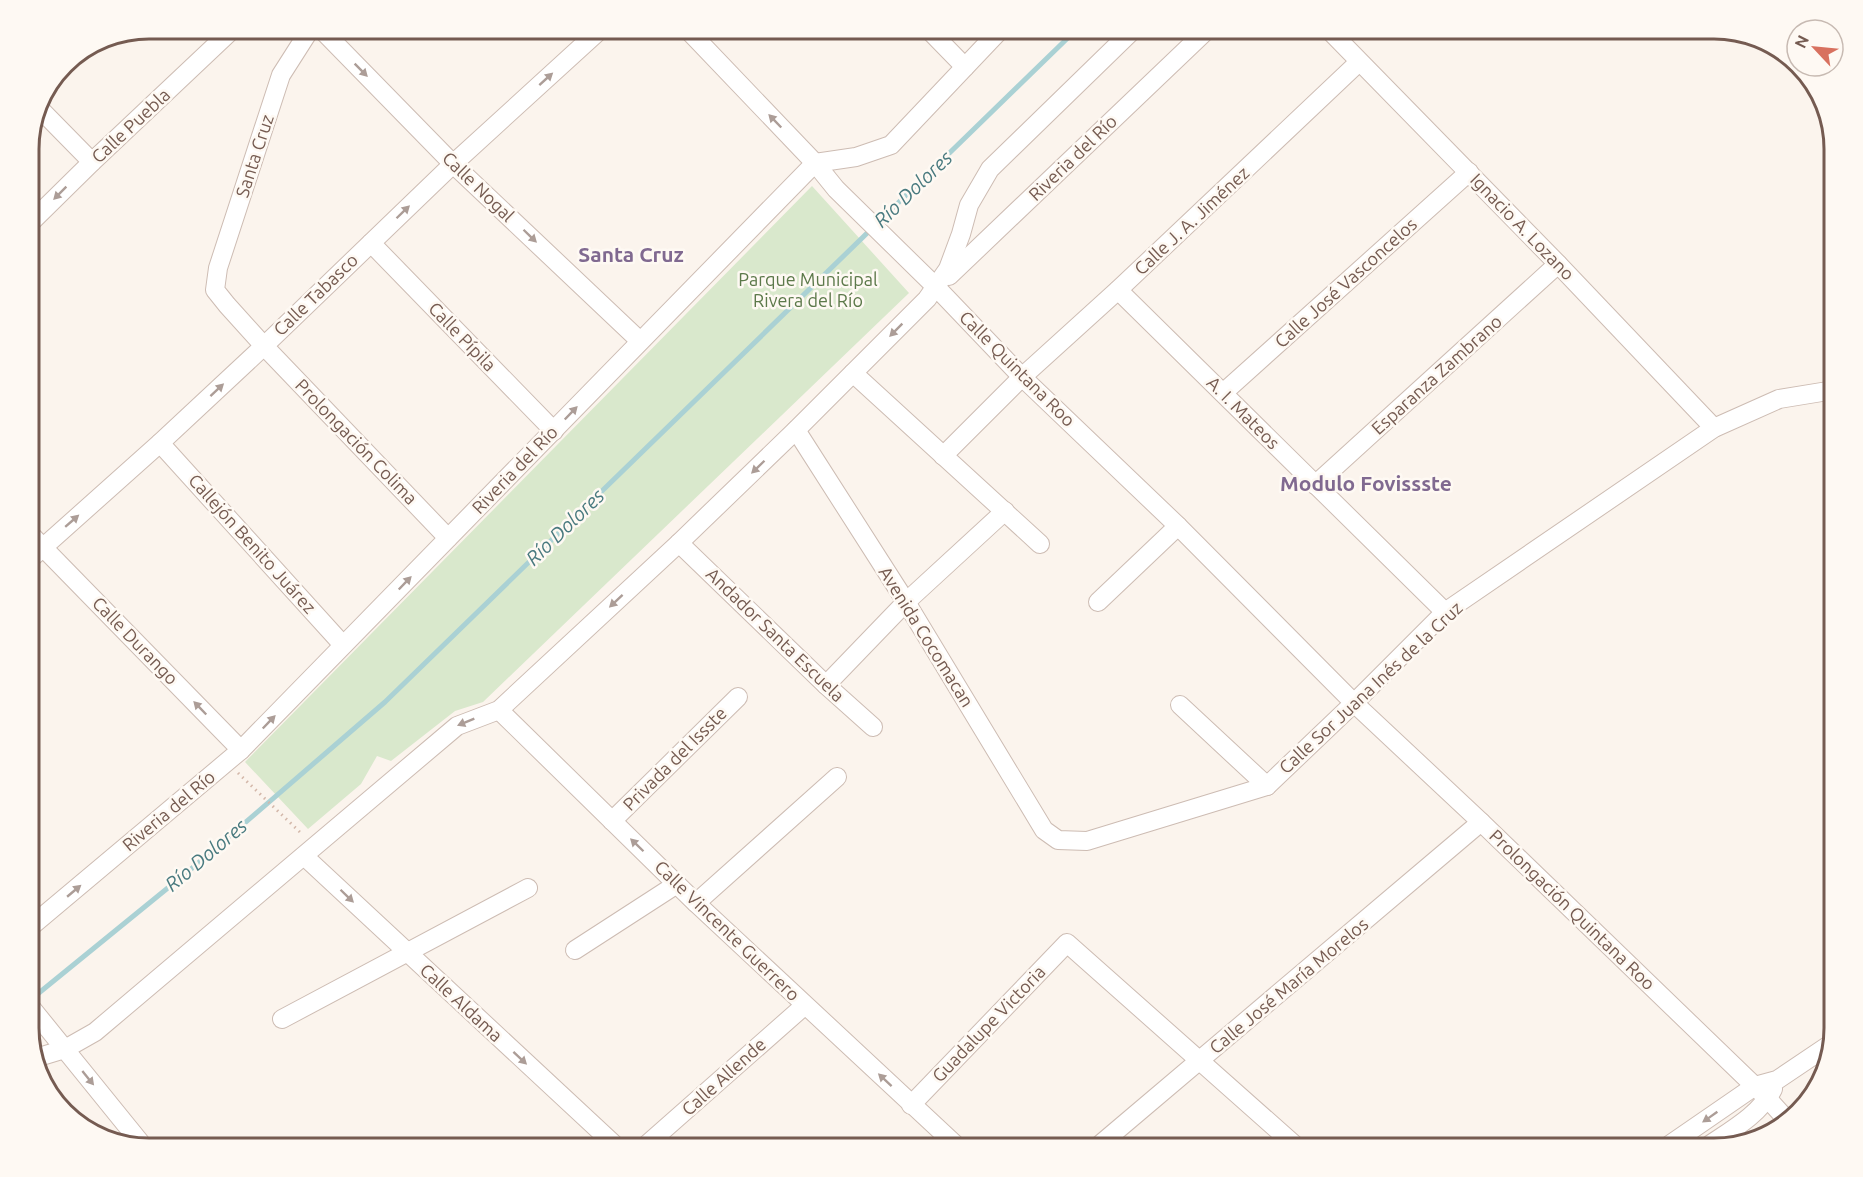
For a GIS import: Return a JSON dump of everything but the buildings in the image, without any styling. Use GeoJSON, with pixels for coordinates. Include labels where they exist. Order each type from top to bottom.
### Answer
{"type":"FeatureCollection","features":[{"type":"Feature","properties":{"kind":"street","name":"Calle Puebla"},"geometry":{"type":"LineString","coordinates":[[39,214],[222,39]]}},
{"type":"Feature","properties":{"kind":"street","name":"Santa Cruz"},"geometry":{"type":"LineString","coordinates":[[215,290],[218,268],[282,75],[304,39]]}},
{"type":"Feature","properties":{"kind":"street","name":"Calle Nogal"},"geometry":{"type":"LineString","coordinates":[[331,39],[453,164],[640,341]]}},
{"type":"Feature","properties":{"kind":"street","name":"Calle Tabasco"},"geometry":{"type":"LineString","coordinates":[[39,551],[264,346],[453,164],[590,39]]}},
{"type":"Feature","properties":{"kind":"street","name":"Calle Quintana Roo"},"geometry":{"type":"LineString","coordinates":[[697,39],[815,163],[836,189],[936,287],[1022,377],[1178,526],[1354,703]]}},
{"type":"Feature","properties":{"kind":"street"},"geometry":{"type":"LineString","coordinates":[[938,39],[965,67]]}},
{"type":"Feature","properties":{"kind":"street"},"geometry":{"type":"LineString","coordinates":[[815,163],[856,157],[891,145],[992,39]]}},
{"type":"Feature","properties":{"kind":"street","name":"Riveria del Río"},"geometry":{"type":"LineString","coordinates":[[43,1056],[66,1049],[95,1032],[457,726],[499,710],[679,543],[927,299],[948,269],[969,205],[990,169],[1124,39]]}},
{"type":"Feature","properties":{"kind":"street","name":"Riveria del Río"},"geometry":{"type":"LineString","coordinates":[[936,287],[1197,39]]}},
{"type":"Feature","properties":{"kind":"street","name":"Ignacio A. Lozano"},"geometry":{"type":"LineString","coordinates":[[1337,39],[1558,264],[1714,428]]}},
{"type":"Feature","properties":{"kind":"street","name":"Calle J. A. Jiménez"},"geometry":{"type":"LineString","coordinates":[[943,456],[1022,377],[1118,290],[1359,62]]}},
{"type":"Feature","properties":{"kind":"street"},"geometry":{"type":"LineString","coordinates":[[45,114],[92,162]]}},
{"type":"Feature","properties":{"kind":"street","name":"Riveria del Río"},"geometry":{"type":"LineString","coordinates":[[39,920],[241,750],[815,163]]}},
{"type":"Feature","properties":{"kind":"street","name":"Calle José Vasconcelos"},"geometry":{"type":"LineString","coordinates":[[1223,393],[1468,172]]}},
{"type":"Feature","properties":{"kind":"street","name":"Calle Pípila"},"geometry":{"type":"LineString","coordinates":[[371,243],[554,431]]}},
{"type":"Feature","properties":{"kind":"street","name":"Esparanza Zambrano"},"geometry":{"type":"LineString","coordinates":[[1315,485],[1558,264]]}},
{"type":"Feature","properties":{"kind":"street","name":"Prolongación Colima"},"geometry":{"type":"LineString","coordinates":[[215,290],[264,346],[448,538]]}},
{"type":"Feature","properties":{"kind":"street","name":"A. I. Mateos"},"geometry":{"type":"LineString","coordinates":[[1118,290],[1445,612]]}},
{"type":"Feature","properties":{"kind":"street"},"geometry":{"type":"LineString","coordinates":[[853,373],[1040,544]]}},
{"type":"Feature","properties":{"kind":"street","name":"Calle Sor Juana Inés de la Cruz"},"geometry":{"type":"LineString","coordinates":[[1058,840],[1087,841],[1267,786],[1445,612],[1714,428],[1779,399],[1824,392]]}},
{"type":"Feature","properties":{"kind":"street","name":"Avenida Cocomacan"},"geometry":{"type":"LineString","coordinates":[[796,430],[906,602],[1044,830],[1058,840]]}},
{"type":"Feature","properties":{"kind":"street","name":"Callejón Benito Juárez"},"geometry":{"type":"LineString","coordinates":[[160,442],[344,645]]}},
{"type":"Feature","properties":{"kind":"street"},"geometry":{"type":"LineString","coordinates":[[826,685],[906,602],[1005,511]]}},
{"type":"Feature","properties":{"kind":"street"},"geometry":{"type":"LineString","coordinates":[[1098,602],[1178,526]]}},
{"type":"Feature","properties":{"kind":"street","name":"Calle Durango"},"geometry":{"type":"LineString","coordinates":[[39,543],[241,750]]}},
{"type":"Feature","properties":{"kind":"street","name":"Andador Santa Escuela"},"geometry":{"type":"LineString","coordinates":[[679,543],[826,685],[873,727]]}},
{"type":"Feature","properties":{"kind":"street","name":"Privada del Issste"},"geometry":{"type":"LineString","coordinates":[[612,821],[738,697]]}},
{"type":"Feature","properties":{"kind":"street","name":"Prolongación Quintana Roo"},"geometry":{"type":"LineString","coordinates":[[1354,703],[1481,822],[1782,1114]]}},
{"type":"Feature","properties":{"kind":"street"},"geometry":{"type":"LineString","coordinates":[[1180,705],[1267,786]]}},
{"type":"Feature","properties":{"kind":"street","name":"Calle Vincente Guerrero"},"geometry":{"type":"LineString","coordinates":[[499,710],[696,903],[943,1138]]}},
{"type":"Feature","properties":{"kind":"street"},"geometry":{"type":"LineString","coordinates":[[696,903],[837,777]]}},
{"type":"Feature","properties":{"kind":"street","name":"Calle José María Morelos"},"geometry":{"type":"LineString","coordinates":[[1109,1138],[1481,822]]}},
{"type":"Feature","properties":{"kind":"street","name":"Calle Aldama"},"geometry":{"type":"LineString","coordinates":[[304,856],[606,1138]]}},
{"type":"Feature","properties":{"kind":"street"},"geometry":{"type":"LineString","coordinates":[[575,950],[677,884]]}},
{"type":"Feature","properties":{"kind":"street"},"geometry":{"type":"LineString","coordinates":[[282,1019],[528,888]]}},
{"type":"Feature","properties":{"kind":"street","name":"Guadalupe Victoria"},"geometry":{"type":"LineString","coordinates":[[911,1105],[1067,943],[1199,1062]]}},
{"type":"Feature","properties":{"kind":"street","name":"Calle Allende"},"geometry":{"type":"LineString","coordinates":[[655,1138],[804,1005]]}},
{"type":"Feature","properties":{"kind":"street"},"geometry":{"type":"LineString","coordinates":[[39,1017],[136,1137]]}},
{"type":"Feature","properties":{"kind":"street"},"geometry":{"type":"LineString","coordinates":[[1681,1138],[1755,1086],[1777,1080],[1821,1050]]}},
{"type":"Feature","properties":{"kind":"street"},"geometry":{"type":"LineString","coordinates":[[1199,1062],[1285,1138]]}},
{"type":"Feature","properties":{"kind":"street"},"geometry":{"type":"LineString","coordinates":[[1721,1138],[1749,1117],[1768,1099],[1777,1080]]}},
{"type":"Feature","properties":{"kind":"path"},"geometry":{"type":"LineString","coordinates":[[242,777],[301,834]]}},
{"type":"Feature","properties":{"kind":"green space","name":"Parque Municipal Rivera del Río"},"geometry":{"type":"Polygon","coordinates":[[[812,186],[909,293],[483,702],[455,711],[391,761],[377,756],[361,784],[308,829],[245,762],[812,186]]]}},
{"type":"Feature","properties":{"kind":"waterway","name":"Río Dolores"},"geometry":{"type":"LineString","coordinates":[[39,993],[196,865],[385,702],[1067,39]]}},
{"type":"Feature","properties":{"kind":"district","name":"Santa Cruz"},"geometry":{"type":"Point","coordinates":[631,255]}},
{"type":"Feature","properties":{"kind":"district","name":"Modulo Fovissste"},"geometry":{"type":"Point","coordinates":[1366,484]}}]}
